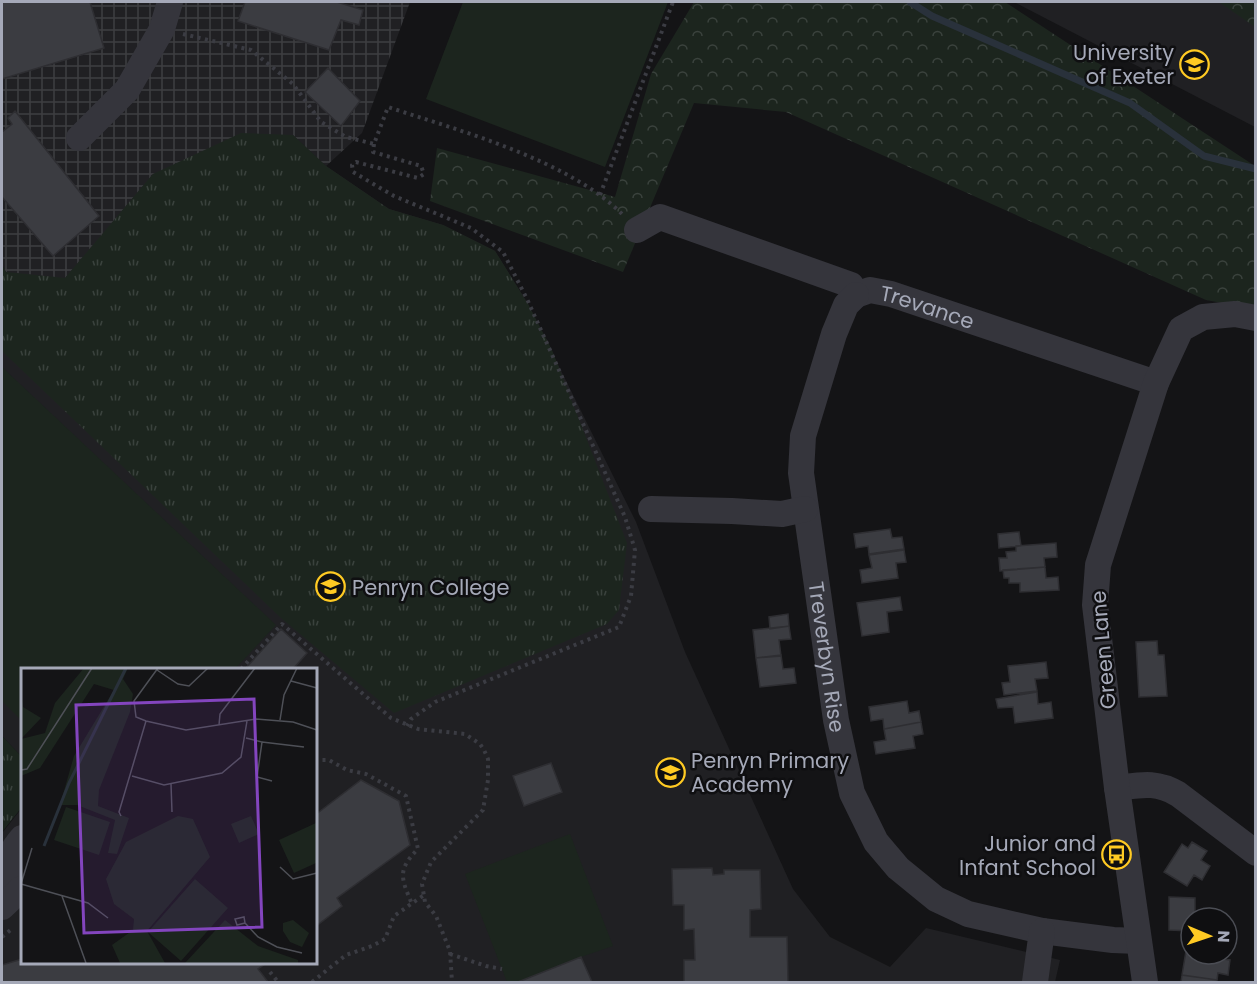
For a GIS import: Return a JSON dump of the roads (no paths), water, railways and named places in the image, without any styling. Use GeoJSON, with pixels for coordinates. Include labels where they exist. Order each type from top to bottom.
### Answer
{"type":"FeatureCollection","features":[{"type":"Feature","properties":{"kind":"street"},"geometry":{"type":"LineString","coordinates":[[79,138],[127,90],[162,29],[170,2]]}},
{"type":"Feature","properties":{"kind":"street","name":"Trevance"},"geometry":{"type":"LineString","coordinates":[[637,230],[660,217],[851,285],[856,295],[870,290],[891,294],[1156,383]]}},
{"type":"Feature","properties":{"kind":"street","name":"Treverbyn Rise"},"geometry":{"type":"LineString","coordinates":[[856,295],[846,305],[834,334],[803,436],[801,473],[836,720],[852,793],[876,842],[898,868],[936,899],[968,914],[1042,931],[1138,941]]}},
{"type":"Feature","properties":{"kind":"street","name":"Green Lane"},"geometry":{"type":"LineString","coordinates":[[1145,982],[1117,788],[1095,605],[1098,565],[1156,383],[1180,329],[1203,317],[1235,314],[1256,318]]}},
{"type":"Feature","properties":{"kind":"street"},"geometry":{"type":"LineString","coordinates":[[651,509],[782,514],[806,509]]}},
{"type":"Feature","properties":{"kind":"street"},"geometry":{"type":"LineString","coordinates":[[1117,788],[1151,784],[1166,787],[1256,853]]}},
{"type":"Feature","properties":{"kind":"street"},"geometry":{"type":"LineString","coordinates":[[21,838],[13,849],[9,861],[9,873],[13,882],[21,888]]}},
{"type":"Feature","properties":{"kind":"street"},"geometry":{"type":"LineString","coordinates":[[2,907],[21,890]]}},
{"type":"Feature","properties":{"kind":"street"},"geometry":{"type":"LineString","coordinates":[[1035,982],[1042,931]]}},
{"type":"Feature","properties":{"kind":"waterway"},"geometry":{"type":"LineString","coordinates":[[910,2],[932,16],[1130,103],[1204,156],[1256,169]]}},
{"type":"Feature","properties":{"kind":"place","name":"University of Exeter"},"geometry":{"type":"Point","coordinates":[1195,64]}},
{"type":"Feature","properties":{"kind":"place","name":"Penryn College"},"geometry":{"type":"Point","coordinates":[331,587]}},
{"type":"Feature","properties":{"kind":"place","name":"Penryn Primary Academy"},"geometry":{"type":"Point","coordinates":[670,772]}},
{"type":"Feature","properties":{"kind":"place","name":"Junior and Infant School"},"geometry":{"type":"Point","coordinates":[1117,855]}}]}
